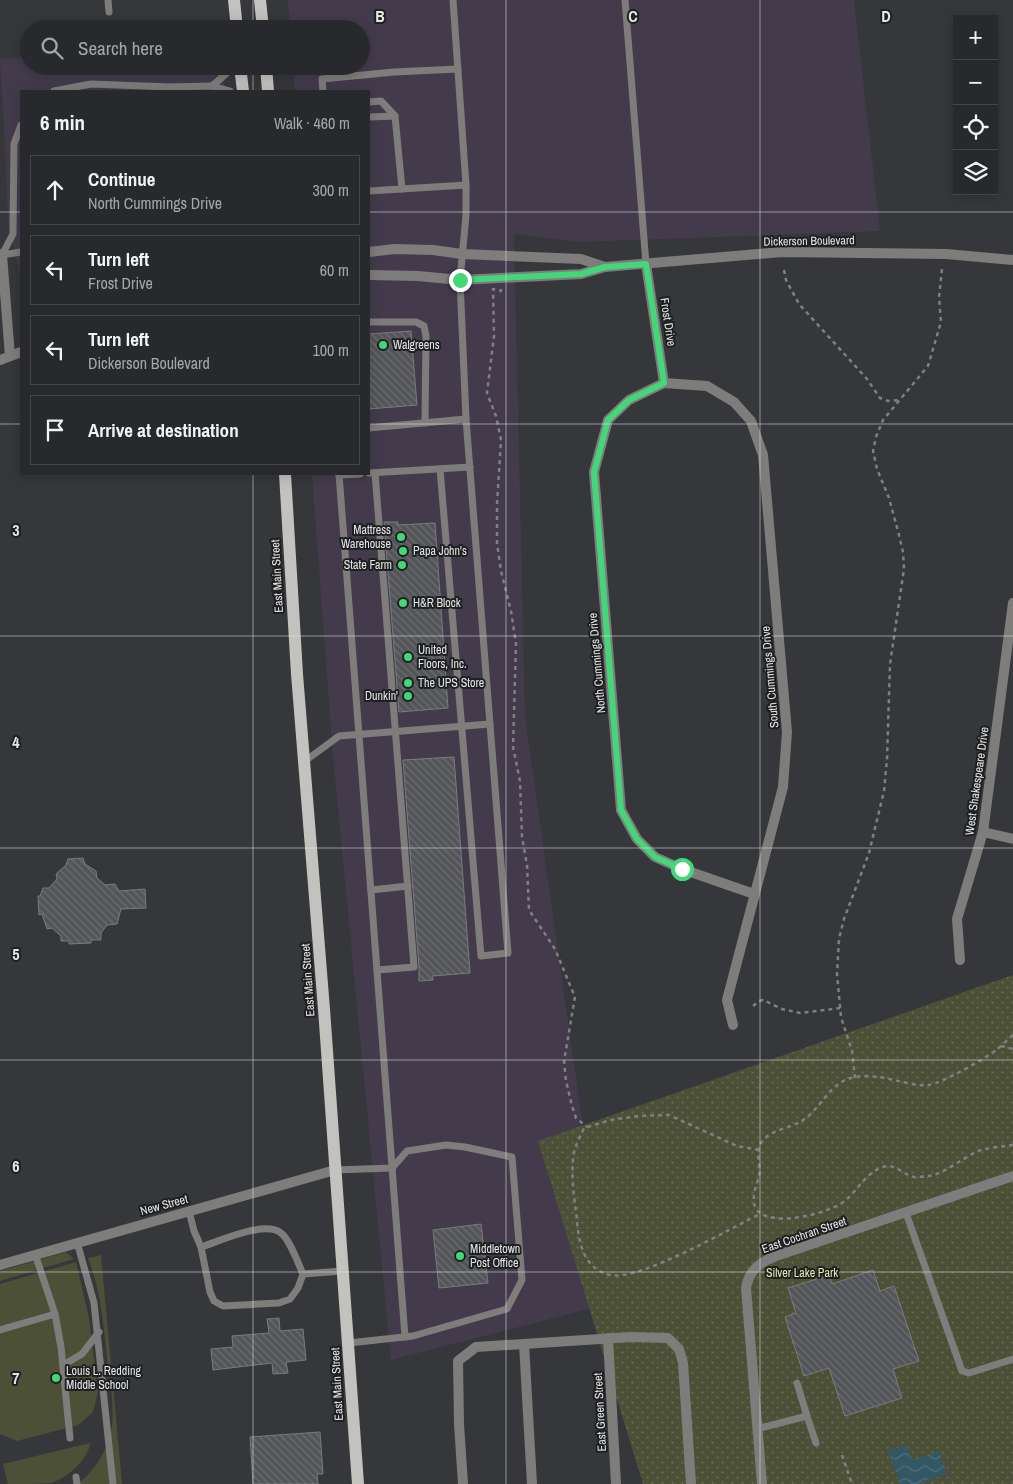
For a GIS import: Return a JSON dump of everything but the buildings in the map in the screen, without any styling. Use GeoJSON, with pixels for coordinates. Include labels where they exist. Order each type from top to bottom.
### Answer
{"type":"FeatureCollection","features":[{"type":"Feature","properties":{"kind":"main road"},"geometry":{"type":"LineString","coordinates":[[234,0],[236,20]]}},
{"type":"Feature","properties":{"kind":"main road"},"geometry":{"type":"LineString","coordinates":[[260,0],[262,20]]}},
{"type":"Feature","properties":{"kind":"main road"},"geometry":{"type":"LineString","coordinates":[[241,75],[243,90]]}},
{"type":"Feature","properties":{"kind":"main road"},"geometry":{"type":"LineString","coordinates":[[267,75],[268,90]]}},
{"type":"Feature","properties":{"kind":"main road","name":"East Main Street"},"geometry":{"type":"LineString","coordinates":[[285,475],[297,674],[336,1170],[358,1484]]}},
{"type":"Feature","properties":{"kind":"street","name":"Dickerson Boulevard"},"geometry":{"type":"LineString","coordinates":[[370,252],[395,249],[433,250],[462,254],[581,259],[605,267]]}},
{"type":"Feature","properties":{"kind":"street","name":"Dickerson Boulevard"},"geometry":{"type":"LineString","coordinates":[[370,276],[418,276],[460,280],[502,279],[581,274],[605,267],[782,252],[946,254],[1013,260]]}},
{"type":"Feature","properties":{"kind":"street"},"geometry":{"type":"LineString","coordinates":[[1,254],[10,356]]}},
{"type":"Feature","properties":{"kind":"street","name":"Frost Drive"},"geometry":{"type":"LineString","coordinates":[[646,264],[664,383]]}},
{"type":"Feature","properties":{"kind":"street"},"geometry":{"type":"LineString","coordinates":[[0,360],[20,352]]}},
{"type":"Feature","properties":{"kind":"street","name":"North Cummings Drive"},"geometry":{"type":"LineString","coordinates":[[664,383],[629,400],[608,420],[594,472],[621,810],[637,839],[655,857],[682,869],[754,894]]}},
{"type":"Feature","properties":{"kind":"street","name":"South Cummings Drive"},"geometry":{"type":"LineString","coordinates":[[664,383],[708,386],[734,402],[751,421],[764,455],[787,732],[783,787],[727,1000],[733,1025]]}},
{"type":"Feature","properties":{"kind":"street","name":"West Shakespeare Drive"},"geometry":{"type":"LineString","coordinates":[[960,960],[957,919],[984,832],[1012,630],[1013,603]]}},
{"type":"Feature","properties":{"kind":"street"},"geometry":{"type":"LineString","coordinates":[[984,832],[1013,839]]}},
{"type":"Feature","properties":{"kind":"street","name":"New Street"},"geometry":{"type":"LineString","coordinates":[[0,1265],[336,1170]]}},
{"type":"Feature","properties":{"kind":"street","name":"East Cochran Street"},"geometry":{"type":"LineString","coordinates":[[762,1484],[746,1288],[752,1271],[759,1264],[776,1256],[1013,1176]]}},
{"type":"Feature","properties":{"kind":"street"},"geometry":{"type":"LineString","coordinates":[[463,1484],[459,1424],[458,1361],[476,1347],[631,1336],[668,1338],[679,1349],[683,1363],[686,1391],[691,1484]]}},
{"type":"Feature","properties":{"kind":"street","name":"East Green Street"},"geometry":{"type":"LineString","coordinates":[[608,1338],[616,1484]]}},
{"type":"Feature","properties":{"kind":"street"},"geometry":{"type":"LineString","coordinates":[[524,1344],[532,1484]]}},
{"type":"Feature","properties":{"kind":"lane"},"geometry":{"type":"LineString","coordinates":[[108,0],[109,12]]}},
{"type":"Feature","properties":{"kind":"lane"},"geometry":{"type":"LineString","coordinates":[[440,469],[481,956],[508,953],[466,419],[460,280],[466,215],[466,185],[453,0]]}},
{"type":"Feature","properties":{"kind":"lane"},"geometry":{"type":"LineString","coordinates":[[625,0],[646,264]]}},
{"type":"Feature","properties":{"kind":"lane"},"geometry":{"type":"LineString","coordinates":[[370,74],[458,69]]}},
{"type":"Feature","properties":{"kind":"lane"},"geometry":{"type":"LineString","coordinates":[[212,86],[225,75]]}},
{"type":"Feature","properties":{"kind":"lane"},"geometry":{"type":"LineString","coordinates":[[323,90],[322,79],[363,75]]}},
{"type":"Feature","properties":{"kind":"lane"},"geometry":{"type":"LineString","coordinates":[[59,90],[91,84],[171,89],[212,86],[226,90]]}},
{"type":"Feature","properties":{"kind":"lane"},"geometry":{"type":"LineString","coordinates":[[370,102],[381,101],[395,116],[402,189]]}},
{"type":"Feature","properties":{"kind":"lane"},"geometry":{"type":"LineString","coordinates":[[370,117],[395,116]]}},
{"type":"Feature","properties":{"kind":"lane"},"geometry":{"type":"LineString","coordinates":[[1,254],[12,234],[14,144],[20,128]]}},
{"type":"Feature","properties":{"kind":"lane"},"geometry":{"type":"LineString","coordinates":[[370,192],[466,185]]}},
{"type":"Feature","properties":{"kind":"lane"},"geometry":{"type":"LineString","coordinates":[[1,254],[20,252]]}},
{"type":"Feature","properties":{"kind":"lane"},"geometry":{"type":"LineString","coordinates":[[370,322],[416,322],[424,326],[426,336],[425,423]]}},
{"type":"Feature","properties":{"kind":"lane"},"geometry":{"type":"LineString","coordinates":[[370,428],[466,419]]}},
{"type":"Feature","properties":{"kind":"lane"},"geometry":{"type":"LineString","coordinates":[[377,970],[414,967],[396,731],[372,473],[470,467]]}},
{"type":"Feature","properties":{"kind":"lane"},"geometry":{"type":"LineString","coordinates":[[339,475],[405,1337]]}},
{"type":"Feature","properties":{"kind":"lane"},"geometry":{"type":"LineString","coordinates":[[305,760],[339,736],[490,724]]}},
{"type":"Feature","properties":{"kind":"lane"},"geometry":{"type":"LineString","coordinates":[[371,890],[408,886]]}},
{"type":"Feature","properties":{"kind":"lane"},"geometry":{"type":"LineString","coordinates":[[336,1170],[392,1168],[407,1151],[446,1145],[465,1146],[512,1157],[522,1280],[507,1309],[413,1336],[349,1343]]}},
{"type":"Feature","properties":{"kind":"lane"},"geometry":{"type":"LineString","coordinates":[[189,1211],[194,1231],[201,1247],[210,1292],[214,1301],[223,1306],[279,1303],[290,1299],[298,1288],[303,1274],[294,1252],[282,1233],[273,1228],[258,1229],[201,1247]]}},
{"type":"Feature","properties":{"kind":"lane"},"geometry":{"type":"LineString","coordinates":[[906,1213],[962,1371],[969,1373],[1013,1359]]}},
{"type":"Feature","properties":{"kind":"lane"},"geometry":{"type":"LineString","coordinates":[[77,1242],[94,1303],[99,1332],[113,1484]]}},
{"type":"Feature","properties":{"kind":"lane"},"geometry":{"type":"LineString","coordinates":[[34,1254],[54,1314],[63,1365],[70,1438]]}},
{"type":"Feature","properties":{"kind":"lane"},"geometry":{"type":"LineString","coordinates":[[303,1274],[342,1271]]}},
{"type":"Feature","properties":{"kind":"lane"},"geometry":{"type":"LineString","coordinates":[[0,1330],[54,1314]]}},
{"type":"Feature","properties":{"kind":"lane"},"geometry":{"type":"LineString","coordinates":[[63,1365],[82,1354],[99,1332]]}},
{"type":"Feature","properties":{"kind":"lane"},"geometry":{"type":"LineString","coordinates":[[797,1384],[816,1443]]}},
{"type":"Feature","properties":{"kind":"lane"},"geometry":{"type":"LineString","coordinates":[[757,1429],[807,1416]]}},
{"type":"Feature","properties":{"kind":"path"},"geometry":{"type":"LineString","coordinates":[[854,1078],[852,1051],[840,1008],[837,974],[839,939],[844,919],[869,852],[884,791],[890,664],[904,569],[903,552],[889,498],[877,470],[874,451],[876,437],[883,420],[928,366],[931,358],[941,322],[939,298],[942,269]]}},
{"type":"Feature","properties":{"kind":"path"},"geometry":{"type":"LineString","coordinates":[[784,270],[786,280],[799,304],[867,379],[880,398],[888,401],[899,400]]}},
{"type":"Feature","properties":{"kind":"path"},"geometry":{"type":"LineString","coordinates":[[502,279],[501,291],[493,289],[494,336],[488,393],[496,416],[501,440],[497,504],[497,543],[516,644],[513,747],[520,781],[522,837],[527,865],[529,910],[555,948],[575,997],[564,1061],[566,1081],[576,1118],[587,1127]]}},
{"type":"Feature","properties":{"kind":"path"},"geometry":{"type":"LineString","coordinates":[[752,1006],[758,1001],[763,1000],[800,1013],[840,1008]]}},
{"type":"Feature","properties":{"kind":"path"},"geometry":{"type":"LineString","coordinates":[[1013,1035],[995,1051],[939,1082],[928,1086],[881,1078],[854,1078],[836,1086],[805,1119],[766,1138],[759,1150],[758,1158],[761,1167],[753,1194],[754,1204],[760,1214],[766,1217],[795,1218],[830,1209],[844,1202],[872,1172],[881,1167],[890,1165],[914,1177],[932,1175],[978,1151],[1013,1145]]}},
{"type":"Feature","properties":{"kind":"path"},"geometry":{"type":"LineString","coordinates":[[1001,1046],[1013,1049]]}},
{"type":"Feature","properties":{"kind":"path"},"geometry":{"type":"LineString","coordinates":[[759,1150],[737,1146],[669,1115],[638,1116],[611,1120],[584,1128],[575,1150],[574,1167],[581,1249],[586,1259],[602,1272],[611,1275],[620,1276],[640,1271],[667,1260],[760,1214]]}},
{"type":"Feature","properties":{"kind":"path"},"geometry":{"type":"LineString","coordinates":[[842,1455],[852,1484]]}},
{"type":"Feature","properties":{"kind":"shaded area"},"geometry":{"type":"Polygon","coordinates":[[[288,0],[854,0],[880,231],[580,242],[514,234],[525,717],[608,1304],[391,1360],[333,756],[312,475],[370,475],[370,90],[295,90],[294,75],[370,75],[370,20],[289,20],[288,0]]]}},
{"type":"Feature","properties":{"kind":"shaded area"},"geometry":{"type":"Polygon","coordinates":[[[20,58],[20,75],[224,75],[225,90],[20,90],[20,274],[8,223],[0,59],[20,58]]]}},
{"type":"Feature","properties":{"kind":"green space","name":"Silver Lake Park"},"geometry":{"type":"Polygon","coordinates":[[[1013,975],[1013,1484],[643,1484],[538,1141],[1013,975]]]}},
{"type":"Feature","properties":{"kind":"green space"},"geometry":{"type":"Polygon","coordinates":[[[66,1252],[74,1259],[0,1281],[0,1271],[66,1252]]]}},
{"type":"Feature","properties":{"kind":"green space"},"geometry":{"type":"Polygon","coordinates":[[[101,1255],[122,1484],[77,1484],[90,1473],[100,1458],[108,1442],[112,1426],[112,1397],[102,1312],[93,1271],[88,1258],[101,1255]]]}},
{"type":"Feature","properties":{"kind":"green space"},"geometry":{"type":"Polygon","coordinates":[[[76,1262],[89,1318],[98,1392],[93,1412],[78,1425],[17,1441],[0,1434],[0,1284],[76,1262]]]}},
{"type":"Feature","properties":{"kind":"green space"},"geometry":{"type":"Polygon","coordinates":[[[90,1443],[86,1455],[76,1468],[57,1481],[51,1483],[8,1484],[3,1464],[90,1443]]]}},
{"type":"Feature","properties":{"kind":"water"},"geometry":{"type":"Polygon","coordinates":[[[906,1445],[912,1460],[939,1451],[947,1474],[918,1484],[900,1484],[888,1451],[906,1445]]]}},
{"type":"Feature","properties":{"kind":"place","name":"Walgreens"},"geometry":{"type":"Point","coordinates":[383,345]}},
{"type":"Feature","properties":{"kind":"place","name":"Mattress Warehouse"},"geometry":{"type":"Point","coordinates":[401,537]}},
{"type":"Feature","properties":{"kind":"place","name":"Papa John's"},"geometry":{"type":"Point","coordinates":[403,551]}},
{"type":"Feature","properties":{"kind":"place","name":"State Farm"},"geometry":{"type":"Point","coordinates":[402,565]}},
{"type":"Feature","properties":{"kind":"place","name":"H&R Block"},"geometry":{"type":"Point","coordinates":[403,603]}},
{"type":"Feature","properties":{"kind":"place","name":"United Floors, Inc."},"geometry":{"type":"Point","coordinates":[408,657]}},
{"type":"Feature","properties":{"kind":"place","name":"The UPS Store"},"geometry":{"type":"Point","coordinates":[408,683]}},
{"type":"Feature","properties":{"kind":"place","name":"Dunkin'"},"geometry":{"type":"Point","coordinates":[408,696]}},
{"type":"Feature","properties":{"kind":"place","name":"Middletown Post Office"},"geometry":{"type":"Point","coordinates":[460,1256]}},
{"type":"Feature","properties":{"kind":"place","name":"Louis L. Redding Middle School"},"geometry":{"type":"Point","coordinates":[56,1378]}},
{"type":"Feature","properties":{"kind":"route"},"geometry":{"type":"LineString","coordinates":[[460,280],[581,274],[605,267],[646,264],[664,383],[629,400],[608,420],[594,472],[621,810],[637,839],[655,857],[682,869]]}}]}
